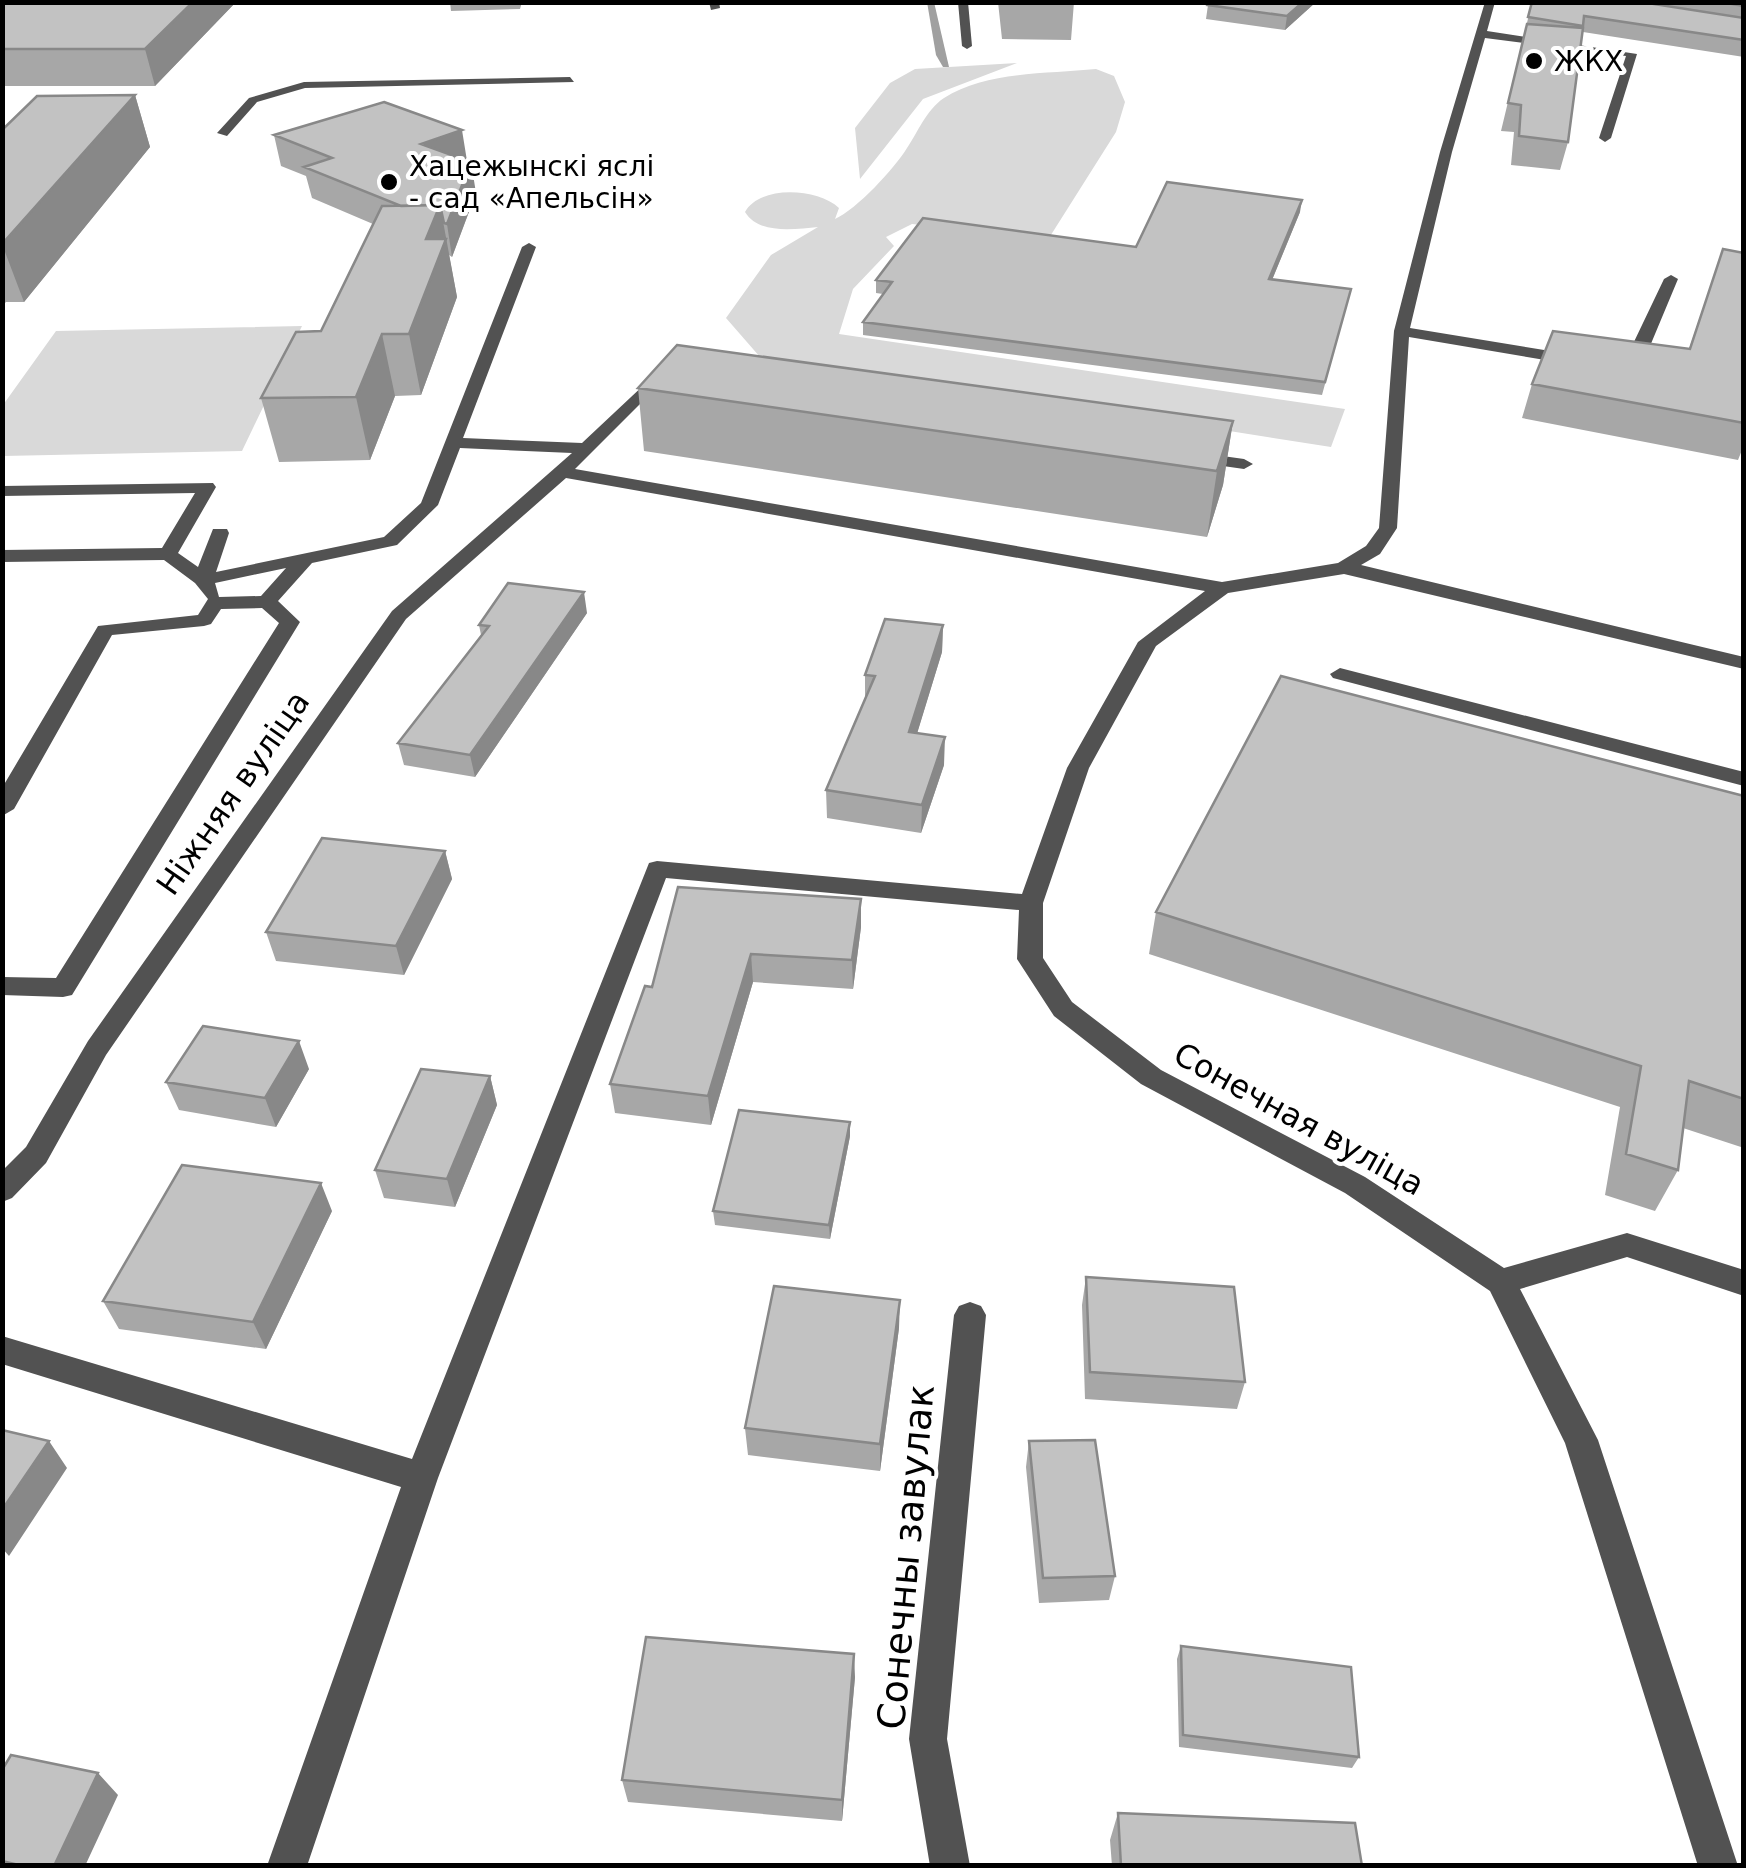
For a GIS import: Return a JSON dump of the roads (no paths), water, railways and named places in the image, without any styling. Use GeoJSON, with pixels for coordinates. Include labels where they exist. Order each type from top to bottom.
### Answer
{"type":"FeatureCollection","features":[{"type":"Feature","properties":{"kind":"street"},"geometry":{"type":"LineString","coordinates":[[963,2],[967,46]]}},
{"type":"Feature","properties":{"kind":"street"},"geometry":{"type":"LineString","coordinates":[[1344,568],[1373,550],[1388,528],[1402,331],[1446,152],[1490,2]]}},
{"type":"Feature","properties":{"kind":"street"},"geometry":{"type":"LineString","coordinates":[[1482,34],[1632,54],[1604,138]]}},
{"type":"Feature","properties":{"kind":"street"},"geometry":{"type":"LineString","coordinates":[[223,133],[253,100],[304,85],[570,80]]}},
{"type":"Feature","properties":{"kind":"street"},"geometry":{"type":"LineString","coordinates":[[203,580],[390,542],[429,505],[529,247]]}},
{"type":"Feature","properties":{"kind":"street"},"geometry":{"type":"LineString","coordinates":[[1613,366],[1632,370],[1671,279]]}},
{"type":"Feature","properties":{"kind":"street"},"geometry":{"type":"LineString","coordinates":[[1402,331],[1594,363]]}},
{"type":"Feature","properties":{"kind":"street","name":"Ніжняя вуліца"},"geometry":{"type":"LineString","coordinates":[[2,1190],[36,1155],[118,1017],[399,615],[667,379],[680,354]]}},
{"type":"Feature","properties":{"kind":"street"},"geometry":{"type":"LineString","coordinates":[[454,443],[586,448]]}},
{"type":"Feature","properties":{"kind":"street"},"geometry":{"type":"LineString","coordinates":[[1166,453],[1244,464]]}},
{"type":"Feature","properties":{"kind":"street"},"geometry":{"type":"LineString","coordinates":[[562,472],[1222,588]]}},
{"type":"Feature","properties":{"kind":"street"},"geometry":{"type":"LineString","coordinates":[[2,491],[207,487],[168,554]]}},
{"type":"Feature","properties":{"kind":"street"},"geometry":{"type":"LineString","coordinates":[[203,580],[220,532]]}},
{"type":"Feature","properties":{"kind":"street"},"geometry":{"type":"LineString","coordinates":[[2,556],[168,554],[203,580],[215,603]]}},
{"type":"Feature","properties":{"kind":"street"},"geometry":{"type":"LineString","coordinates":[[267,602],[306,558]]}},
{"type":"Feature","properties":{"kind":"street"},"geometry":{"type":"LineString","coordinates":[[1344,568],[1744,663]]}},
{"type":"Feature","properties":{"kind":"street","name":"Сонечная вуліца"},"geometry":{"type":"LineString","coordinates":[[1344,568],[1222,588],[1148,642],[1078,768],[1031,903],[1030,959],[1063,1009],[1151,1076],[1355,1185],[1501,1282],[1581,1440],[1718,1866]]}},
{"type":"Feature","properties":{"kind":"street"},"geometry":{"type":"LineString","coordinates":[[2,986],[63,988],[290,622],[267,602],[215,603]]}},
{"type":"Feature","properties":{"kind":"street"},"geometry":{"type":"LineString","coordinates":[[2,809],[105,630],[204,620],[215,603]]}},
{"type":"Feature","properties":{"kind":"street"},"geometry":{"type":"LineString","coordinates":[[1340,674],[1744,779]]}},
{"type":"Feature","properties":{"kind":"street"},"geometry":{"type":"LineString","coordinates":[[287,1866],[421,1478],[657,870],[1031,903]]}},
{"type":"Feature","properties":{"kind":"street"},"geometry":{"type":"LineString","coordinates":[[1501,1282],[1627,1245],[1744,1283]]}},
{"type":"Feature","properties":{"kind":"street","name":"Сонечны завулак"},"geometry":{"type":"LineString","coordinates":[[950,1866],[928,1739],[970,1315]]}},
{"type":"Feature","properties":{"kind":"street"},"geometry":{"type":"LineString","coordinates":[[2,1350],[421,1478]]}},
{"type":"Feature","properties":{"kind":"waterway"},"geometry":{"type":"LineString","coordinates":[[930,2],[940,55],[946,65]]}},
{"type":"Feature","properties":{"kind":"place","name":"ЖКХ"},"geometry":{"type":"Point","coordinates":[1534,61]}},
{"type":"Feature","properties":{"kind":"place","name":"Хацежынскі яслі - сад «Апельсін»"},"geometry":{"type":"Point","coordinates":[389,182]}}]}
